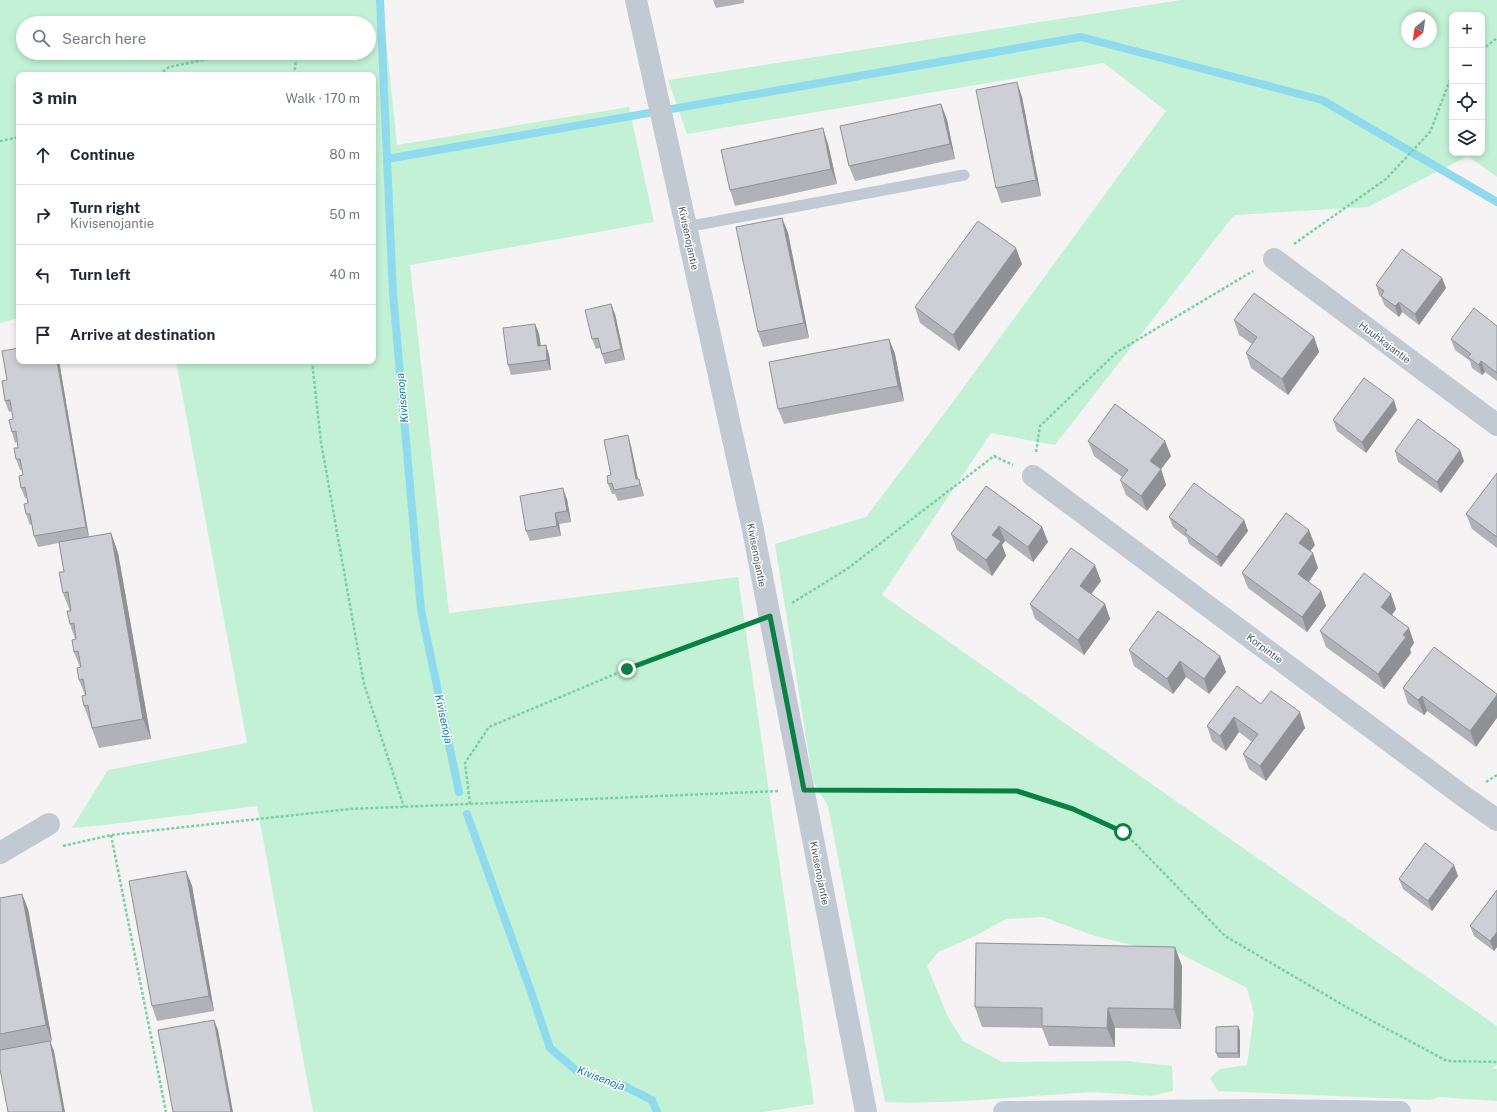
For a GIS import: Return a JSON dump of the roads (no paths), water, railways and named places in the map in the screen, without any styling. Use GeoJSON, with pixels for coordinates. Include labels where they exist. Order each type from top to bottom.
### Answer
{"type":"FeatureCollection","features":[{"type":"Feature","properties":{"kind":"street","name":"Kivisenojantie"},"geometry":{"type":"LineString","coordinates":[[636,0],[752,525],[866,1112]]}},
{"type":"Feature","properties":{"kind":"street","name":"Huuhkajantie"},"geometry":{"type":"LineString","coordinates":[[1274,259],[1497,425]]}},
{"type":"Feature","properties":{"kind":"street","name":"Korpintie"},"geometry":{"type":"LineString","coordinates":[[1033,476],[1497,820]]}},
{"type":"Feature","properties":{"kind":"street"},"geometry":{"type":"LineString","coordinates":[[0,853],[49,824]]}},
{"type":"Feature","properties":{"kind":"street"},"geometry":{"type":"LineString","coordinates":[[1004,1112],[1262,1110],[1400,1112]]}},
{"type":"Feature","properties":{"kind":"lane"},"geometry":{"type":"LineString","coordinates":[[686,228],[964,175]]}},
{"type":"Feature","properties":{"kind":"waterway","name":"Kivisenoja"},"geometry":{"type":"LineString","coordinates":[[380,0],[393,294],[421,610],[459,792]]}},
{"type":"Feature","properties":{"kind":"waterway"},"geometry":{"type":"LineString","coordinates":[[387,159],[1081,37],[1322,100],[1497,202]]}},
{"type":"Feature","properties":{"kind":"waterway","name":"Kivisenoja"},"geometry":{"type":"LineString","coordinates":[[467,814],[550,1048],[577,1071],[624,1086],[652,1100],[657,1112]]}}]}
